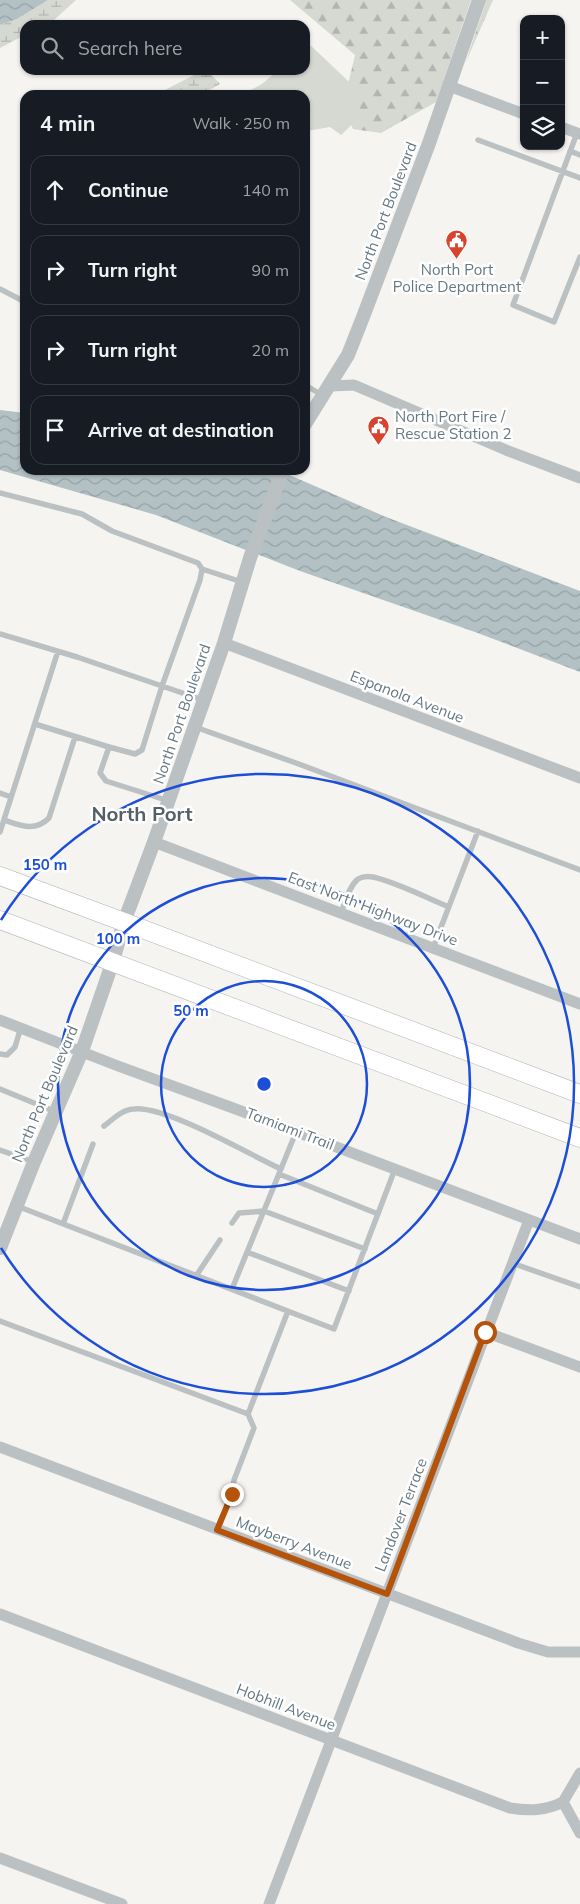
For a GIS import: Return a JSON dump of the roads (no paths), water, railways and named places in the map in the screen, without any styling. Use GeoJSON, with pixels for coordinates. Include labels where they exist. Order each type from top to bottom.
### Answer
{"type":"FeatureCollection","features":[{"type":"Feature","properties":{"kind":"main road"},"geometry":{"type":"LineString","coordinates":[[0,876],[580,1094]]}},
{"type":"Feature","properties":{"kind":"main road"},"geometry":{"type":"LineString","coordinates":[[0,920],[580,1138]]}},
{"type":"Feature","properties":{"kind":"street","name":"North Port Boulevard"},"geometry":{"type":"LineString","coordinates":[[310,416],[348,355],[428,146],[478,0]]}},
{"type":"Feature","properties":{"kind":"street"},"geometry":{"type":"LineString","coordinates":[[449,86],[520,113]]}},
{"type":"Feature","properties":{"kind":"street"},"geometry":{"type":"LineString","coordinates":[[565,129],[578,134]]}},
{"type":"Feature","properties":{"kind":"street"},"geometry":{"type":"LineString","coordinates":[[326,391],[354,385],[506,450],[580,478]]}},
{"type":"Feature","properties":{"kind":"street","name":"North Port Boulevard"},"geometry":{"type":"LineString","coordinates":[[0,1248],[34,1162],[82,1051],[113,961],[124,922],[169,801],[224,643],[250,558],[281,475]]}},
{"type":"Feature","properties":{"kind":"street","name":"Espanola Avenue"},"geometry":{"type":"LineString","coordinates":[[224,643],[580,778]]}},
{"type":"Feature","properties":{"kind":"street","name":"East North Highway Drive"},"geometry":{"type":"LineString","coordinates":[[154,842],[580,1004]]}},
{"type":"Feature","properties":{"kind":"street","name":"Tamiami Trail"},"geometry":{"type":"LineString","coordinates":[[0,1020],[580,1239]]}},
{"type":"Feature","properties":{"kind":"street","name":"Landover Terrace"},"geometry":{"type":"LineString","coordinates":[[269,1904],[529,1220]]}},
{"type":"Feature","properties":{"kind":"street"},"geometry":{"type":"LineString","coordinates":[[485,1332],[580,1367]]}},
{"type":"Feature","properties":{"kind":"street","name":"Mayberry Avenue"},"geometry":{"type":"LineString","coordinates":[[0,1447],[541,1651],[580,1652]]}},
{"type":"Feature","properties":{"kind":"street","name":"Hobhill Avenue"},"geometry":{"type":"LineString","coordinates":[[0,1614],[510,1808],[532,1811],[563,1802]]}},
{"type":"Feature","properties":{"kind":"street"},"geometry":{"type":"LineString","coordinates":[[580,1773],[563,1802],[580,1833]]}},
{"type":"Feature","properties":{"kind":"street"},"geometry":{"type":"LineString","coordinates":[[0,1858],[122,1904]]}},
{"type":"Feature","properties":{"kind":"lane"},"geometry":{"type":"LineString","coordinates":[[578,134],[570,150],[513,304],[554,322],[580,256]]}},
{"type":"Feature","properties":{"kind":"lane"},"geometry":{"type":"LineString","coordinates":[[478,140],[580,178]]}},
{"type":"Feature","properties":{"kind":"lane"},"geometry":{"type":"LineString","coordinates":[[570,150],[580,154]]}},
{"type":"Feature","properties":{"kind":"lane"},"geometry":{"type":"LineString","coordinates":[[0,289],[20,299]]}},
{"type":"Feature","properties":{"kind":"lane"},"geometry":{"type":"LineString","coordinates":[[310,386],[326,391]]}},
{"type":"Feature","properties":{"kind":"lane"},"geometry":{"type":"LineString","coordinates":[[0,493],[82,514],[112,531],[198,563],[202,570],[142,750],[135,754],[35,724]]}},
{"type":"Feature","properties":{"kind":"lane"},"geometry":{"type":"LineString","coordinates":[[202,570],[242,582]]}},
{"type":"Feature","properties":{"kind":"lane"},"geometry":{"type":"LineString","coordinates":[[0,634],[58,651],[204,700]]}},
{"type":"Feature","properties":{"kind":"lane"},"geometry":{"type":"LineString","coordinates":[[0,832],[58,651]]}},
{"type":"Feature","properties":{"kind":"lane"},"geometry":{"type":"LineString","coordinates":[[195,727],[580,870]]}},
{"type":"Feature","properties":{"kind":"lane"},"geometry":{"type":"LineString","coordinates":[[4,820],[29,827],[41,825],[49,818],[75,737]]}},
{"type":"Feature","properties":{"kind":"lane"},"geometry":{"type":"LineString","coordinates":[[109,747],[100,773],[106,781],[169,801]]}},
{"type":"Feature","properties":{"kind":"lane"},"geometry":{"type":"LineString","coordinates":[[0,793],[12,797]]}},
{"type":"Feature","properties":{"kind":"lane"},"geometry":{"type":"LineString","coordinates":[[433,948],[478,832]]}},
{"type":"Feature","properties":{"kind":"lane"},"geometry":{"type":"LineString","coordinates":[[340,913],[352,887],[357,880],[365,876],[389,882],[449,907]]}},
{"type":"Feature","properties":{"kind":"lane"},"geometry":{"type":"LineString","coordinates":[[0,1054],[7,1054],[15,1047],[21,1027]]}},
{"type":"Feature","properties":{"kind":"lane"},"geometry":{"type":"LineString","coordinates":[[0,1089],[56,1112]]}},
{"type":"Feature","properties":{"kind":"lane"},"geometry":{"type":"LineString","coordinates":[[104,1126],[124,1111],[133,1108],[148,1109],[190,1125],[280,1172],[378,1214]]}},
{"type":"Feature","properties":{"kind":"lane"},"geometry":{"type":"LineString","coordinates":[[232,1289],[296,1132]]}},
{"type":"Feature","properties":{"kind":"lane"},"geometry":{"type":"LineString","coordinates":[[63,1224],[93,1144]]}},
{"type":"Feature","properties":{"kind":"lane"},"geometry":{"type":"LineString","coordinates":[[0,1150],[34,1162]]}},
{"type":"Feature","properties":{"kind":"lane"},"geometry":{"type":"LineString","coordinates":[[17,1206],[334,1329],[395,1169]]}},
{"type":"Feature","properties":{"kind":"lane"},"geometry":{"type":"LineString","coordinates":[[232,1223],[239,1213],[264,1211],[365,1249]]}},
{"type":"Feature","properties":{"kind":"lane"},"geometry":{"type":"LineString","coordinates":[[196,1276],[220,1240]]}},
{"type":"Feature","properties":{"kind":"lane"},"geometry":{"type":"LineString","coordinates":[[247,1252],[349,1291]]}},
{"type":"Feature","properties":{"kind":"lane"},"geometry":{"type":"LineString","coordinates":[[512,1264],[580,1287]]}},
{"type":"Feature","properties":{"kind":"lane"},"geometry":{"type":"LineString","coordinates":[[217,1530],[232,1494],[234,1480],[254,1428],[248,1414],[288,1311]]}},
{"type":"Feature","properties":{"kind":"lane"},"geometry":{"type":"LineString","coordinates":[[0,1321],[248,1414]]}},
{"type":"Feature","properties":{"kind":"water"},"geometry":{"type":"Polygon","coordinates":[[[0,0],[48,0],[17,19],[0,25],[0,0]]]}},
{"type":"Feature","properties":{"kind":"water"},"geometry":{"type":"Polygon","coordinates":[[[0,410],[20,412],[20,475],[289,475],[386,517],[580,591],[580,672],[475,632],[300,571],[156,515],[0,470],[0,410]]]}},
{"type":"Feature","properties":{"kind":"place","name":"North Port Police Department"},"geometry":{"type":"Point","coordinates":[457,260]}},
{"type":"Feature","properties":{"kind":"place","name":"North Port Fire / Rescue Station 2"},"geometry":{"type":"Point","coordinates":[379,445]}},
{"type":"Feature","properties":{"kind":"district","name":"North Port"},"geometry":{"type":"Point","coordinates":[142,814]}}]}
